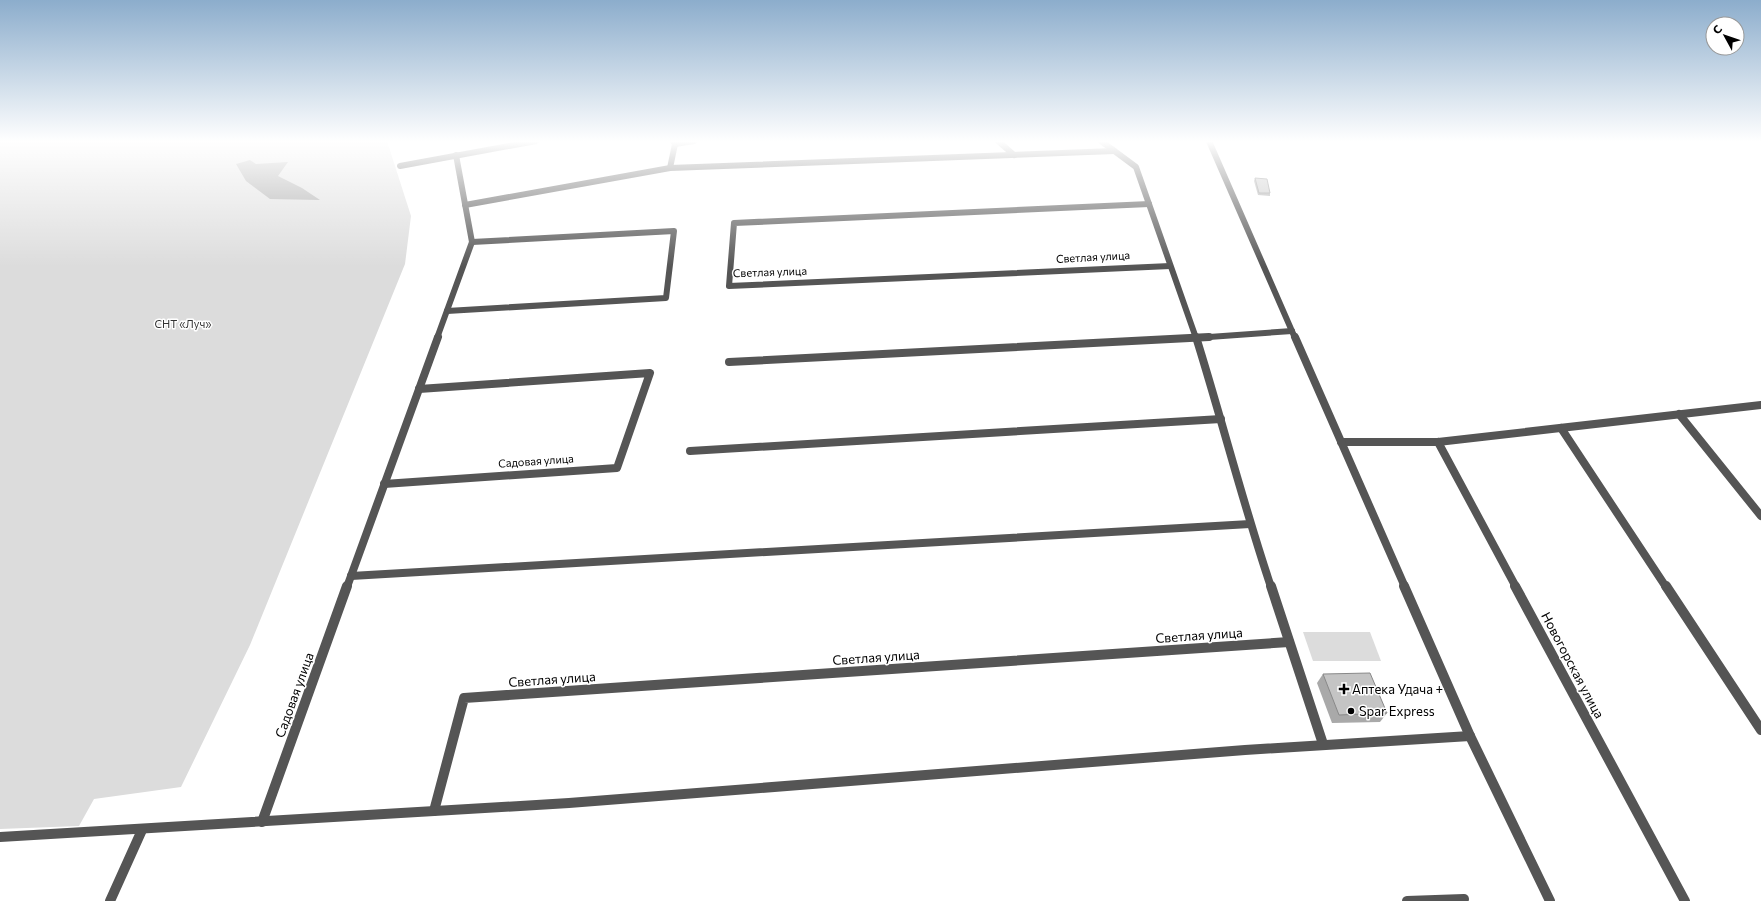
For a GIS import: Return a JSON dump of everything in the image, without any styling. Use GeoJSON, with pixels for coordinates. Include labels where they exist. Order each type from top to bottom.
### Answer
{"type":"FeatureCollection","features":[{"type":"Feature","properties":{"kind":"street"},"geometry":{"type":"LineString","coordinates":[[447,311],[666,298],[674,231],[472,242],[461,183]]}},
{"type":"Feature","properties":{"kind":"street"},"geometry":{"type":"LineString","coordinates":[[465,205],[587,183]]}},
{"type":"Feature","properties":{"kind":"street"},"geometry":{"type":"LineString","coordinates":[[1142,183],[1196,338],[1221,419],[1250,524],[1323,744]]}},
{"type":"Feature","properties":{"kind":"street"},"geometry":{"type":"LineString","coordinates":[[1228,183],[1470,736],[1550,901]]}},
{"type":"Feature","properties":{"kind":"street","name":"Светлая улица"},"geometry":{"type":"LineString","coordinates":[[1149,204],[734,223],[729,286],[1170,266]]}},
{"type":"Feature","properties":{"kind":"street","name":"Садовая улица"},"geometry":{"type":"LineString","coordinates":[[262,822],[472,242]]}},
{"type":"Feature","properties":{"kind":"street"},"geometry":{"type":"LineString","coordinates":[[729,362],[1196,338],[1292,331]]}},
{"type":"Feature","properties":{"kind":"street","name":"Садовая улица"},"geometry":{"type":"LineString","coordinates":[[384,484],[617,468],[650,373],[419,389]]}},
{"type":"Feature","properties":{"kind":"street"},"geometry":{"type":"LineString","coordinates":[[1341,442],[1438,442],[1761,405]]}},
{"type":"Feature","properties":{"kind":"street"},"geometry":{"type":"LineString","coordinates":[[1679,414],[1761,516]]}},
{"type":"Feature","properties":{"kind":"street"},"geometry":{"type":"LineString","coordinates":[[690,451],[1221,419]]}},
{"type":"Feature","properties":{"kind":"street"},"geometry":{"type":"LineString","coordinates":[[1561,428],[1761,730]]}},
{"type":"Feature","properties":{"kind":"street","name":"Новогорская улица"},"geometry":{"type":"LineString","coordinates":[[1438,442],[1685,901]]}},
{"type":"Feature","properties":{"kind":"street"},"geometry":{"type":"LineString","coordinates":[[351,576],[1250,524]]}},
{"type":"Feature","properties":{"kind":"street","name":"Светлая улица"},"geometry":{"type":"LineString","coordinates":[[434,811],[464,698],[1289,642]]}},
{"type":"Feature","properties":{"kind":"street"},"geometry":{"type":"LineString","coordinates":[[0,837],[142,830],[585,802],[1323,744],[1470,736]]}},
{"type":"Feature","properties":{"kind":"street"},"geometry":{"type":"LineString","coordinates":[[110,901],[142,830]]}},
{"type":"Feature","properties":{"kind":"street"},"geometry":{"type":"LineString","coordinates":[[1407,901],[1464,898]]}},
{"type":"Feature","properties":{"kind":"green space","name":"СНТ «Луч»"},"geometry":{"type":"Polygon","coordinates":[[[0,183],[400,183],[411,216],[405,264],[250,645],[181,787],[94,799],[79,826],[0,829],[0,183]]]}},
{"type":"Feature","properties":{"kind":"green space"},"geometry":{"type":"Polygon","coordinates":[[[1303,632],[1370,632],[1381,661],[1313,661],[1303,632]]]}},
{"type":"Feature","properties":{"kind":"shaded area"},"geometry":{"type":"Polygon","coordinates":[[[249,183],[292,183],[320,200],[270,199],[249,183]]]}},
{"type":"Feature","properties":{"kind":"building"},"geometry":{"type":"Polygon","coordinates":[[[1256,183],[1268,183],[1270,193],[1259,193],[1256,183]]]}},
{"type":"Feature","properties":{"kind":"building","name":"Spar Express"},"geometry":{"type":"Polygon","coordinates":[[[1370,673],[1387,713],[1339,715],[1323,674],[1370,673]]]}},
{"type":"Feature","properties":{"kind":"place","name":"Аптека Удача +"},"geometry":{"type":"Point","coordinates":[1344,689]}},
{"type":"Feature","properties":{"kind":"place","name":"Spar Express"},"geometry":{"type":"Point","coordinates":[1351,711]}}]}
